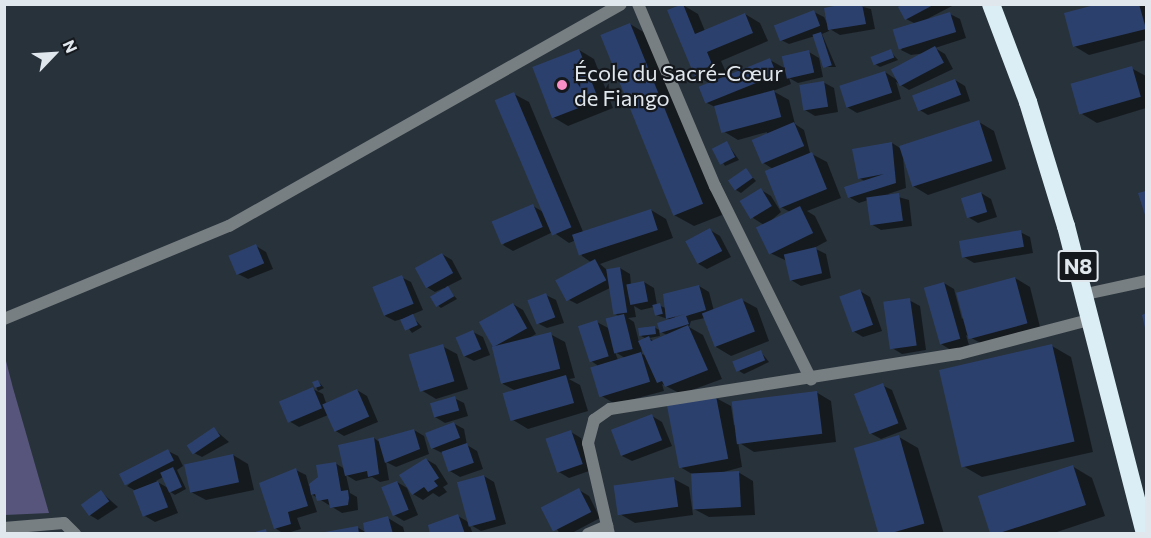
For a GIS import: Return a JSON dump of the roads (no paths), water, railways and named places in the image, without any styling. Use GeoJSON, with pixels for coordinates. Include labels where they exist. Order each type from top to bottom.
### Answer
{"type":"FeatureCollection","features":[{"type":"Feature","properties":{"kind":"highway","name":"N8"},"geometry":{"type":"LineString","coordinates":[[991,4],[1028,102],[1086,294],[1145,534]]}},
{"type":"Feature","properties":{"kind":"street"},"geometry":{"type":"LineString","coordinates":[[4,319],[229,226],[621,4]]}},
{"type":"Feature","properties":{"kind":"street"},"geometry":{"type":"LineString","coordinates":[[638,4],[715,186],[810,379]]}},
{"type":"Feature","properties":{"kind":"street"},"geometry":{"type":"LineString","coordinates":[[1086,294],[1146,281]]}},
{"type":"Feature","properties":{"kind":"street"},"geometry":{"type":"LineString","coordinates":[[588,534],[608,530],[588,443],[594,420],[610,409],[959,354],[1092,319]]}},
{"type":"Feature","properties":{"kind":"street"},"geometry":{"type":"LineString","coordinates":[[4,528],[64,523],[75,534]]}},
{"type":"Feature","properties":{"kind":"place","name":"École du Sacré-Cœur de Fiango"},"geometry":{"type":"Point","coordinates":[562,85]}}]}
